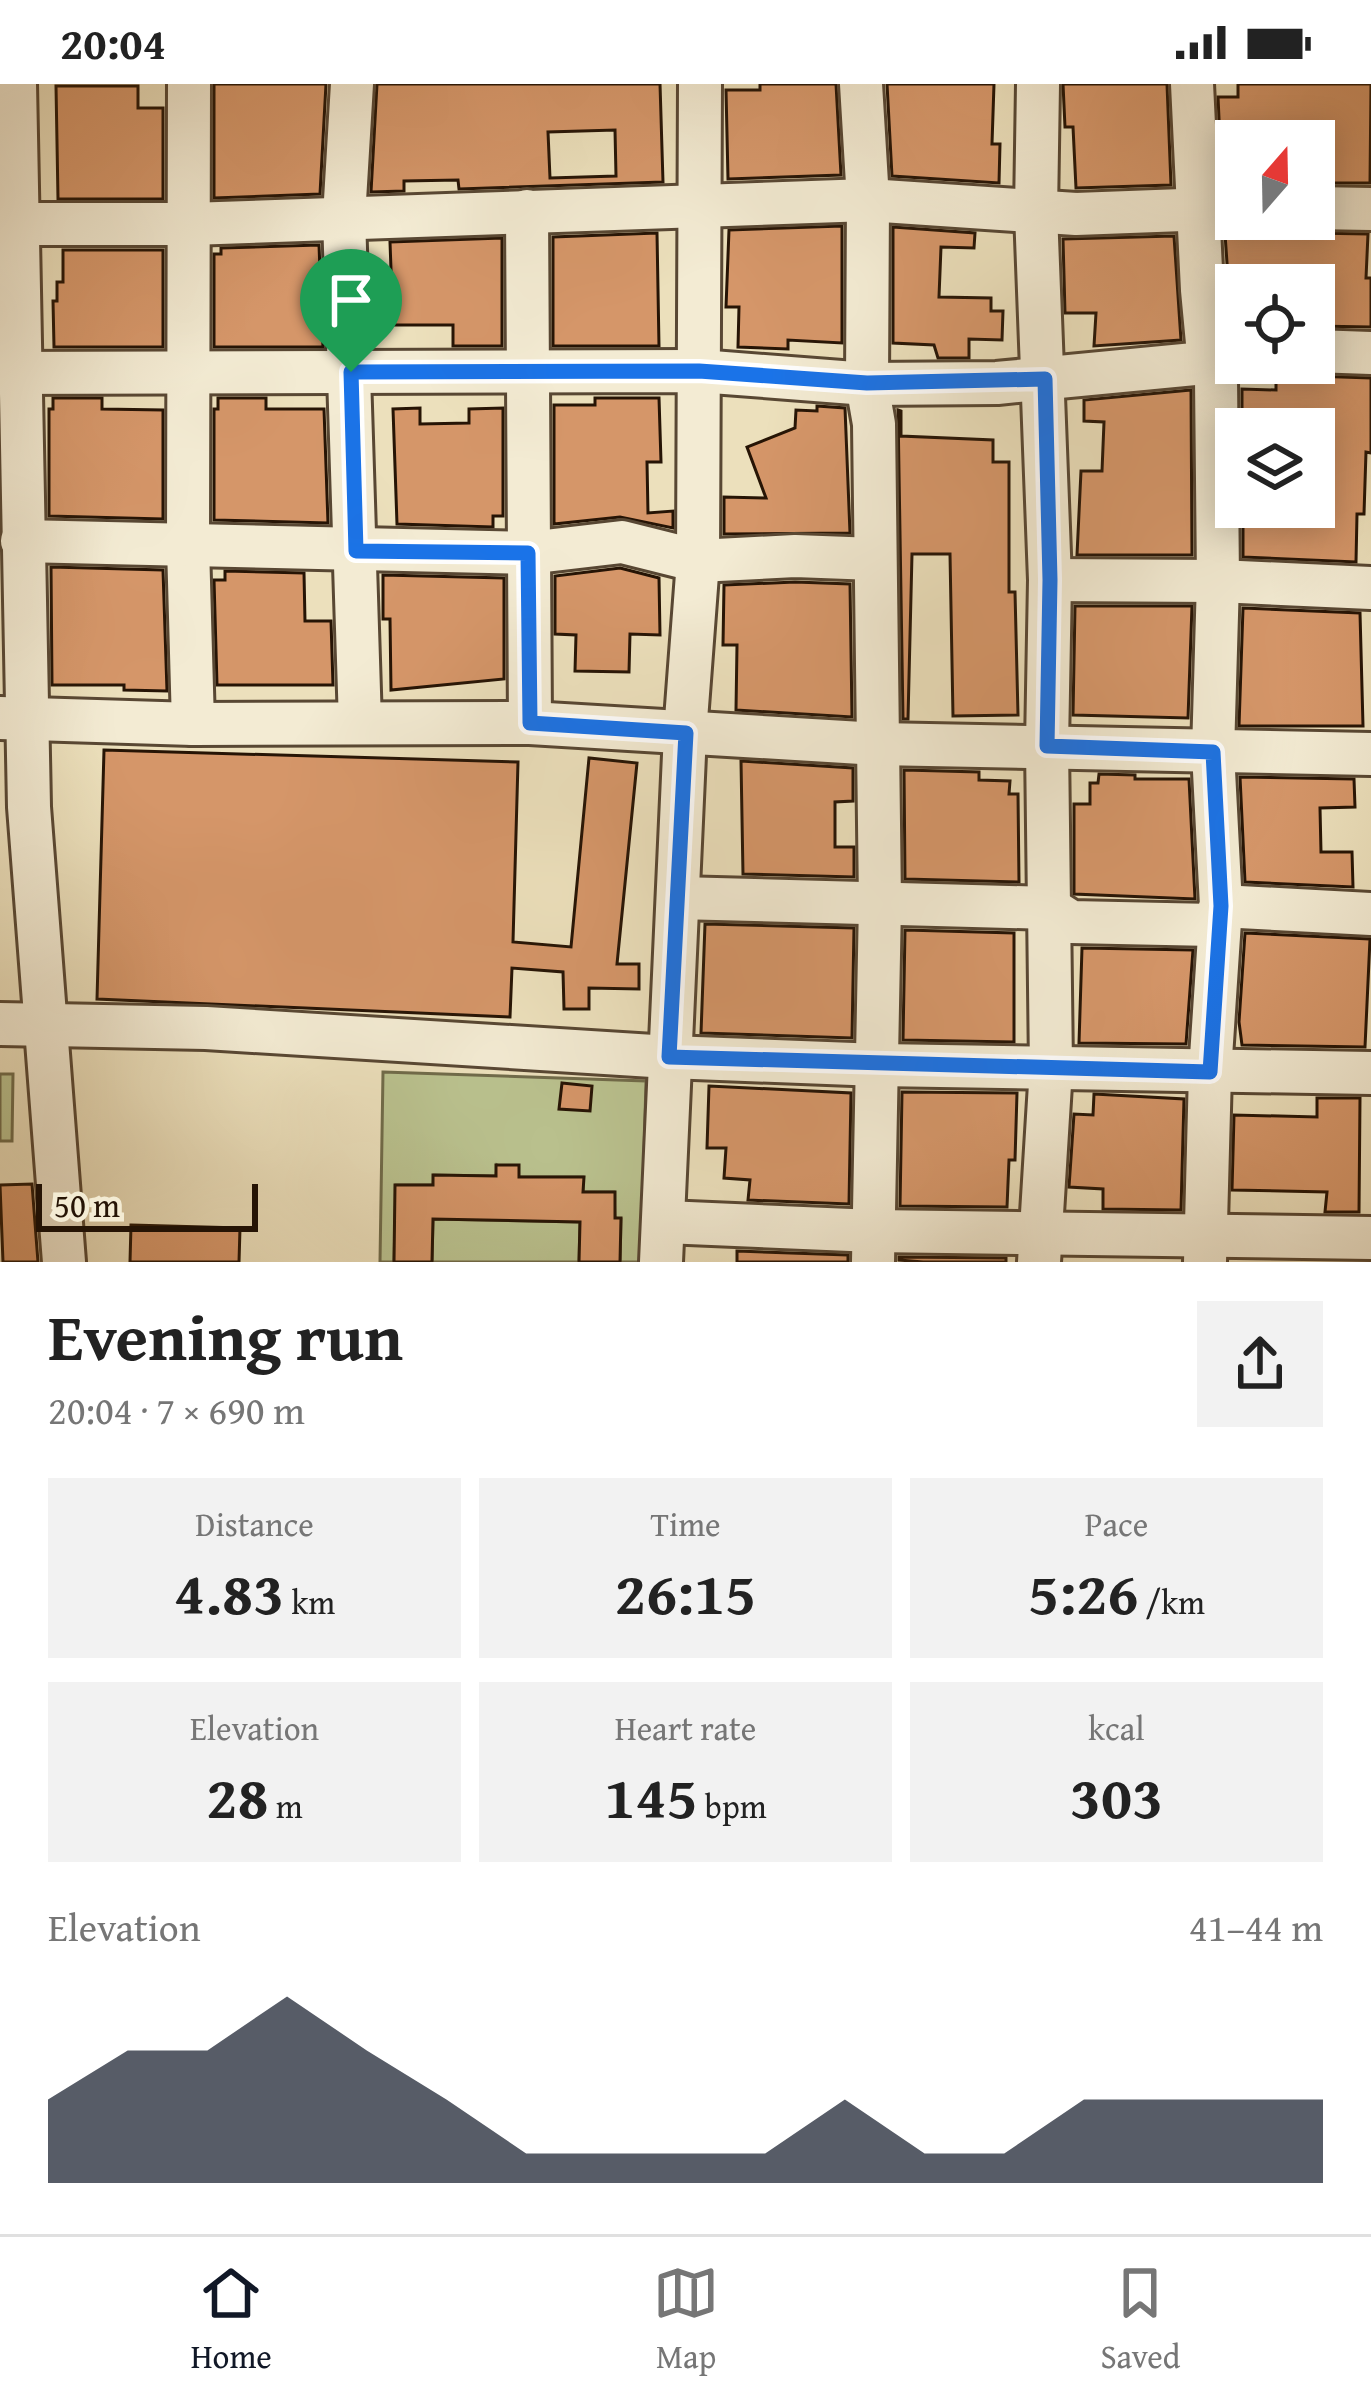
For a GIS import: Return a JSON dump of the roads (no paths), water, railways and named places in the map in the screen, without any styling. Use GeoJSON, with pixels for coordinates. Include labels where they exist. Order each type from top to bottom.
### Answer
{"type":"FeatureCollection","features":[{"type":"Feature","properties":{"kind":"street"},"geometry":{"type":"LineString","coordinates":[[15,84],[10,373],[22,541],[13,719],[29,807],[64,1262]]}},
{"type":"Feature","properties":{"kind":"street"},"geometry":{"type":"LineString","coordinates":[[188,84],[188,546],[194,724]]}},
{"type":"Feature","properties":{"kind":"street"},"geometry":{"type":"LineString","coordinates":[[352,84],[344,217],[360,723]]}},
{"type":"Feature","properties":{"kind":"street"},"geometry":{"type":"LineString","coordinates":[[700,84],[698,561],[663,1242],[1206,1248],[1371,1238]]}},
{"type":"Feature","properties":{"kind":"street"},"geometry":{"type":"LineString","coordinates":[[861,84],[868,200],[867,383],[874,424],[880,903],[873,1246]]}},
{"type":"Feature","properties":{"kind":"street"},"geometry":{"type":"LineString","coordinates":[[1038,84],[1036,212],[1050,580],[1051,1068],[1040,1248]]}},
{"type":"Feature","properties":{"kind":"street"},"geometry":{"type":"LineString","coordinates":[[1192,84],[1191,120],[1215,198]]}},
{"type":"Feature","properties":{"kind":"street"},"geometry":{"type":"LineString","coordinates":[[9,224],[190,224],[868,200],[1036,212],[1215,208]]}},
{"type":"Feature","properties":{"kind":"street"},"geometry":{"type":"LineString","coordinates":[[1335,208],[1371,208]]}},
{"type":"Feature","properties":{"kind":"street"},"geometry":{"type":"LineString","coordinates":[[527,211],[530,723]]}},
{"type":"Feature","properties":{"kind":"street"},"geometry":{"type":"LineString","coordinates":[[1335,352],[1371,353]]}},
{"type":"Feature","properties":{"kind":"street"},"geometry":{"type":"LineString","coordinates":[[10,373],[699,371],[867,383],[1045,379],[1215,362]]}},
{"type":"Feature","properties":{"kind":"street"},"geometry":{"type":"LineString","coordinates":[[1206,1248],[1210,1072],[1221,906],[1213,752],[1216,384]]}},
{"type":"Feature","properties":{"kind":"street"},"geometry":{"type":"LineString","coordinates":[[22,541],[528,553],[622,542],[698,561],[795,556],[875,559]]}},
{"type":"Feature","properties":{"kind":"street"},"geometry":{"type":"LineString","coordinates":[[1050,580],[1371,588]]}},
{"type":"Feature","properties":{"kind":"street"},"geometry":{"type":"LineString","coordinates":[[13,719],[530,723],[878,744],[1371,754]]}},
{"type":"Feature","properties":{"kind":"street"},"geometry":{"type":"LineString","coordinates":[[678,898],[1049,908],[1070,922],[1213,925],[1221,906]]}},
{"type":"Feature","properties":{"kind":"street"},"geometry":{"type":"LineString","coordinates":[[1221,906],[1371,914]]}},
{"type":"Feature","properties":{"kind":"street"},"geometry":{"type":"LineString","coordinates":[[0,1024],[206,1028],[669,1057],[1371,1073]]}}]}
